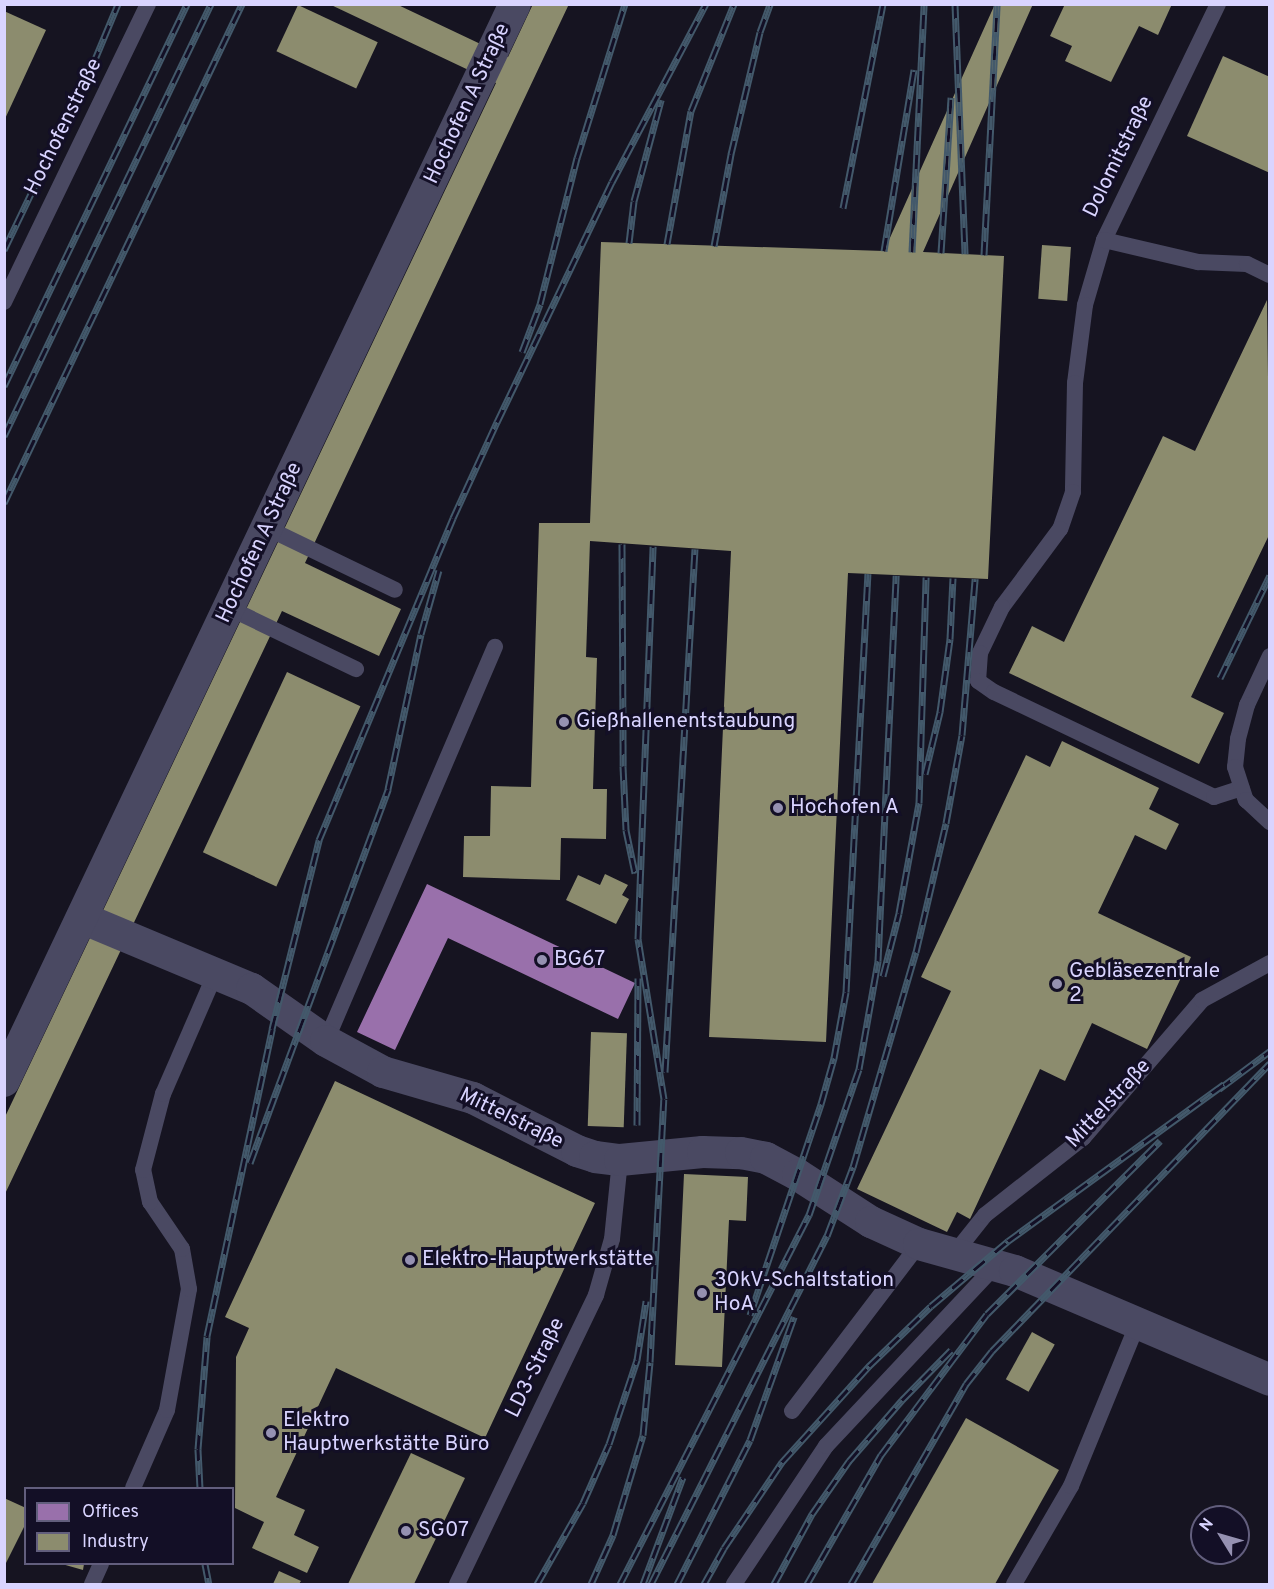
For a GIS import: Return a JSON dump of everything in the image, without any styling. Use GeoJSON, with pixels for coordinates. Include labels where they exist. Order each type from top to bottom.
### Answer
{"type":"FeatureCollection","features":[{"type":"Feature","properties":{"kind":"street","name":"Hochofen A Straße"},"geometry":{"type":"LineString","coordinates":[[4,1081],[515,4]]}},
{"type":"Feature","properties":{"kind":"street","name":"Mittelstraße"},"geometry":{"type":"LineString","coordinates":[[82,918],[216,972],[278,1005],[326,1041],[383,1072],[450,1090],[491,1106],[577,1151],[595,1157],[620,1160],[703,1152],[741,1153],[766,1158],[798,1175],[871,1222],[919,1244],[1015,1271],[1269,1380]]}},
{"type":"Feature","properties":{"kind":"lane","name":"Hochofenstraße"},"geometry":{"type":"LineString","coordinates":[[4,302],[147,4]]}},
{"type":"Feature","properties":{"kind":"lane","name":"Dolomitstraße"},"geometry":{"type":"LineString","coordinates":[[1218,4],[1104,240],[1198,262],[1246,264],[1269,275]]}},
{"type":"Feature","properties":{"kind":"lane"},"geometry":{"type":"LineString","coordinates":[[1104,240],[1085,306],[1075,383],[1073,492],[1060,530],[1002,607],[980,652],[978,681],[994,692],[1214,797],[1242,788]]}},
{"type":"Feature","properties":{"kind":"lane"},"geometry":{"type":"LineString","coordinates":[[267,528],[395,590]]}},
{"type":"Feature","properties":{"kind":"lane"},"geometry":{"type":"LineString","coordinates":[[229,608],[356,669]]}},
{"type":"Feature","properties":{"kind":"lane"},"geometry":{"type":"LineString","coordinates":[[326,1041],[495,646]]}},
{"type":"Feature","properties":{"kind":"lane"},"geometry":{"type":"LineString","coordinates":[[1269,656],[1247,705],[1238,739],[1235,766],[1246,800],[1269,822]]}},
{"type":"Feature","properties":{"kind":"lane","name":"Mittelstraße"},"geometry":{"type":"LineString","coordinates":[[954,1254],[984,1215],[1083,1138],[1202,999],[1269,963]]}},
{"type":"Feature","properties":{"kind":"lane"},"geometry":{"type":"LineString","coordinates":[[133,1487],[167,1410],[189,1289],[182,1249],[150,1203],[143,1170],[163,1094],[216,972]]}},
{"type":"Feature","properties":{"kind":"lane","name":"LD3-Straße"},"geometry":{"type":"LineString","coordinates":[[457,1584],[596,1295],[612,1239],[620,1160]]}},
{"type":"Feature","properties":{"kind":"lane"},"geometry":{"type":"LineString","coordinates":[[792,1411],[919,1244]]}},
{"type":"Feature","properties":{"kind":"lane"},"geometry":{"type":"LineString","coordinates":[[734,1584],[826,1446],[996,1265]]}},
{"type":"Feature","properties":{"kind":"lane"},"geometry":{"type":"LineString","coordinates":[[1014,1584],[1071,1486],[1138,1323]]}},
{"type":"Feature","properties":{"kind":"lane"},"geometry":{"type":"LineString","coordinates":[[92,1584],[100,1565]]}},
{"type":"Feature","properties":{"kind":"building: Offices","name":"BG67"},"geometry":{"type":"Polygon","coordinates":[[[427,884],[635,983],[618,1019],[448,938],[395,1050],[357,1032],[427,884]]]}},
{"type":"Feature","properties":{"kind":"building: Industry"},"geometry":{"type":"Polygon","coordinates":[[[329,4],[396,4],[508,57],[533,4],[569,4],[305,563],[401,609],[379,656],[282,611],[4,1196],[4,1119],[496,83],[329,4]]]}},
{"type":"Feature","properties":{"kind":"building: Industry","name":"Hochofen A"},"geometry":{"type":"Polygon","coordinates":[[[995,4],[1033,4],[923,252],[1004,256],[988,579],[848,573],[826,1042],[709,1037],[731,551],[590,541],[586,657],[597,658],[593,789],[607,789],[606,839],[561,838],[560,880],[463,877],[464,836],[490,836],[491,786],[531,787],[539,523],[590,523],[601,242],[884,251],[995,4]]]}},
{"type":"Feature","properties":{"kind":"building: Industry"},"geometry":{"type":"Polygon","coordinates":[[[1065,4],[1172,4],[1158,35],[1139,26],[1111,82],[1065,61],[1072,46],[1050,36],[1065,4]]]}},
{"type":"Feature","properties":{"kind":"building: Industry"},"geometry":{"type":"Polygon","coordinates":[[[298,5],[378,42],[356,88],[276,51],[298,5]]]}},
{"type":"Feature","properties":{"kind":"building: Industry"},"geometry":{"type":"Polygon","coordinates":[[[4,11],[46,30],[4,121],[4,11]]]}},
{"type":"Feature","properties":{"kind":"building: Industry"},"geometry":{"type":"Polygon","coordinates":[[[1223,56],[1270,77],[1270,173],[1187,136],[1223,56]]]}},
{"type":"Feature","properties":{"kind":"building: Industry"},"geometry":{"type":"Polygon","coordinates":[[[1042,245],[1071,247],[1067,301],[1038,299],[1042,245]]]}},
{"type":"Feature","properties":{"kind":"building: Industry"},"geometry":{"type":"Polygon","coordinates":[[[1267,300],[1270,533],[1191,697],[1224,713],[1199,764],[1009,673],[1032,626],[1064,642],[1163,436],[1195,451],[1267,300]]]}},
{"type":"Feature","properties":{"kind":"building: Industry"},"geometry":{"type":"Polygon","coordinates":[[[287,672],[360,706],[276,887],[203,852],[287,672]]]}},
{"type":"Feature","properties":{"kind":"building: Industry","name":"Gebläsezentrale 2"},"geometry":{"type":"Polygon","coordinates":[[[1062,741],[1159,788],[1149,809],[1179,824],[1166,850],[1135,835],[1098,913],[1191,957],[1147,1049],[1092,1023],[1065,1081],[1040,1069],[970,1219],[957,1212],[947,1232],[857,1189],[951,991],[921,977],[1026,755],[1050,767],[1062,741]]]}},
{"type":"Feature","properties":{"kind":"building: Industry"},"geometry":{"type":"Polygon","coordinates":[[[605,874],[628,885],[622,895],[629,899],[616,924],[566,900],[578,875],[600,885],[605,874]]]}},
{"type":"Feature","properties":{"kind":"building: Industry"},"geometry":{"type":"Polygon","coordinates":[[[591,1032],[627,1033],[624,1127],[588,1126],[591,1032]]]}},
{"type":"Feature","properties":{"kind":"building: Industry","name":"Elektro-Hauptwerkstätte"},"geometry":{"type":"Polygon","coordinates":[[[335,1081],[595,1203],[485,1438],[336,1368],[276,1497],[305,1510],[294,1535],[319,1547],[307,1573],[252,1548],[264,1522],[235,1508],[236,1357],[249,1328],[225,1317],[335,1081]]]}},
{"type":"Feature","properties":{"kind":"building: Industry","name":"30kV-Schaltstation HoA"},"geometry":{"type":"Polygon","coordinates":[[[684,1174],[748,1177],[746,1221],[729,1220],[722,1367],[675,1365],[684,1174]]]}},
{"type":"Feature","properties":{"kind":"building: Industry"},"geometry":{"type":"Polygon","coordinates":[[[1032,1332],[1055,1345],[1029,1392],[1006,1379],[1032,1332]]]}},
{"type":"Feature","properties":{"kind":"building: Industry"},"geometry":{"type":"Polygon","coordinates":[[[966,1418],[1059,1470],[995,1584],[872,1584],[966,1418]]]}},
{"type":"Feature","properties":{"kind":"building: Industry","name":"SG07"},"geometry":{"type":"Polygon","coordinates":[[[411,1453],[465,1478],[414,1584],[348,1584],[411,1453]]]}},
{"type":"Feature","properties":{"kind":"building: Industry"},"geometry":{"type":"Polygon","coordinates":[[[4,1498],[24,1507],[24,1527],[4,1567],[4,1498]]]}},
{"type":"Feature","properties":{"kind":"building: Industry"},"geometry":{"type":"Polygon","coordinates":[[[66,1565],[84,1565],[83,1570],[66,1565]]]}},
{"type":"Feature","properties":{"kind":"building: Industry"},"geometry":{"type":"Polygon","coordinates":[[[279,1571],[301,1581],[299,1584],[273,1584],[279,1571]]]}},
{"type":"Feature","properties":{"kind":"railway"},"geometry":{"type":"LineString","coordinates":[[4,250],[93,64],[118,4]]}},
{"type":"Feature","properties":{"kind":"railway"},"geometry":{"type":"LineString","coordinates":[[4,386],[187,4]]}},
{"type":"Feature","properties":{"kind":"railway"},"geometry":{"type":"LineString","coordinates":[[4,436],[211,4]]}},
{"type":"Feature","properties":{"kind":"railway"},"geometry":{"type":"LineString","coordinates":[[4,503],[242,4]]}},
{"type":"Feature","properties":{"kind":"railway"},"geometry":{"type":"LineString","coordinates":[[522,352],[540,304],[577,158],[625,4]]}},
{"type":"Feature","properties":{"kind":"railway"},"geometry":{"type":"LineString","coordinates":[[200,1487],[198,1449],[207,1336],[272,1029],[319,840],[453,518],[497,422],[612,182],[706,4]]}},
{"type":"Feature","properties":{"kind":"railway"},"geometry":{"type":"LineString","coordinates":[[667,244],[691,111],[734,4]]}},
{"type":"Feature","properties":{"kind":"railway"},"geometry":{"type":"LineString","coordinates":[[714,246],[731,154],[760,32],[770,4]]}},
{"type":"Feature","properties":{"kind":"railway"},"geometry":{"type":"LineString","coordinates":[[843,208],[883,4]]}},
{"type":"Feature","properties":{"kind":"railway"},"geometry":{"type":"LineString","coordinates":[[912,252],[924,4]]}},
{"type":"Feature","properties":{"kind":"railway"},"geometry":{"type":"LineString","coordinates":[[955,4],[965,254]]}},
{"type":"Feature","properties":{"kind":"railway"},"geometry":{"type":"LineString","coordinates":[[984,255],[997,4]]}},
{"type":"Feature","properties":{"kind":"railway"},"geometry":{"type":"LineString","coordinates":[[884,251],[914,69]]}},
{"type":"Feature","properties":{"kind":"railway"},"geometry":{"type":"LineString","coordinates":[[941,253],[951,97]]}},
{"type":"Feature","properties":{"kind":"railway"},"geometry":{"type":"LineString","coordinates":[[629,243],[634,201],[661,100]]}},
{"type":"Feature","properties":{"kind":"railway"},"geometry":{"type":"LineString","coordinates":[[622,544],[623,766],[626,830],[635,873]]}},
{"type":"Feature","properties":{"kind":"railway"},"geometry":{"type":"LineString","coordinates":[[591,1584],[613,1535],[643,1435],[650,1362],[664,1099],[638,939],[653,546]]}},
{"type":"Feature","properties":{"kind":"railway"},"geometry":{"type":"LineString","coordinates":[[665,1072],[695,549]]}},
{"type":"Feature","properties":{"kind":"railway"},"geometry":{"type":"LineString","coordinates":[[250,1163],[388,789],[421,634],[439,570]]}},
{"type":"Feature","properties":{"kind":"railway"},"geometry":{"type":"LineString","coordinates":[[750,1315],[821,1104],[834,1058],[846,992],[868,574]]}},
{"type":"Feature","properties":{"kind":"railway"},"geometry":{"type":"LineString","coordinates":[[620,1584],[809,1215],[859,1069],[878,961],[896,575]]}},
{"type":"Feature","properties":{"kind":"railway"},"geometry":{"type":"LineString","coordinates":[[1220,678],[1270,575]]}},
{"type":"Feature","properties":{"kind":"railway"},"geometry":{"type":"LineString","coordinates":[[883,976],[899,913],[919,803],[926,577]]}},
{"type":"Feature","properties":{"kind":"railway"},"geometry":{"type":"LineString","coordinates":[[925,774],[940,712],[950,639],[953,578]]}},
{"type":"Feature","properties":{"kind":"railway"},"geometry":{"type":"LineString","coordinates":[[651,1584],[827,1236],[853,1167],[916,952],[946,823],[962,735],[975,579]]}},
{"type":"Feature","properties":{"kind":"railway"},"geometry":{"type":"LineString","coordinates":[[637,1125],[638,978]]}},
{"type":"Feature","properties":{"kind":"railway"},"geometry":{"type":"LineString","coordinates":[[1219,1089],[1270,1051]]}},
{"type":"Feature","properties":{"kind":"railway"},"geometry":{"type":"LineString","coordinates":[[851,1584],[966,1384],[992,1351],[1270,1063]]}},
{"type":"Feature","properties":{"kind":"railway"},"geometry":{"type":"LineString","coordinates":[[704,1584],[724,1548],[782,1462],[869,1366],[931,1306],[1008,1241],[1224,1084]]}},
{"type":"Feature","properties":{"kind":"railway"},"geometry":{"type":"LineString","coordinates":[[807,1584],[881,1455],[987,1314],[1160,1141]]}},
{"type":"Feature","properties":{"kind":"railway"},"geometry":{"type":"LineString","coordinates":[[537,1584],[583,1503],[609,1444],[637,1360],[646,1301]]}},
{"type":"Feature","properties":{"kind":"railway"},"geometry":{"type":"LineString","coordinates":[[677,1584],[750,1440],[794,1317]]}},
{"type":"Feature","properties":{"kind":"railway"},"geometry":{"type":"LineString","coordinates":[[774,1584],[812,1514],[849,1461],[902,1400],[951,1350]]}},
{"type":"Feature","properties":{"kind":"railway"},"geometry":{"type":"LineString","coordinates":[[643,1584],[683,1477]]}},
{"type":"Feature","properties":{"kind":"railway"},"geometry":{"type":"LineString","coordinates":[[205,1565],[209,1584]]}},
{"type":"Feature","properties":{"kind":"place","name":"Gießhallenentstaubung"},"geometry":{"type":"Point","coordinates":[564,722]}},
{"type":"Feature","properties":{"kind":"place","name":"Hochofen A"},"geometry":{"type":"Point","coordinates":[778,808]}},
{"type":"Feature","properties":{"kind":"place","name":"BG67"},"geometry":{"type":"Point","coordinates":[542,960]}},
{"type":"Feature","properties":{"kind":"place","name":"Gebläsezentrale 2"},"geometry":{"type":"Point","coordinates":[1057,984]}},
{"type":"Feature","properties":{"kind":"place","name":"Elektro-Hauptwerkstätte"},"geometry":{"type":"Point","coordinates":[410,1260]}},
{"type":"Feature","properties":{"kind":"place","name":"30kV-Schaltstation HoA"},"geometry":{"type":"Point","coordinates":[702,1293]}},
{"type":"Feature","properties":{"kind":"place","name":"Elektro Hauptwerkstätte Büro"},"geometry":{"type":"Point","coordinates":[271,1433]}},
{"type":"Feature","properties":{"kind":"place","name":"SG07"},"geometry":{"type":"Point","coordinates":[406,1531]}}]}
